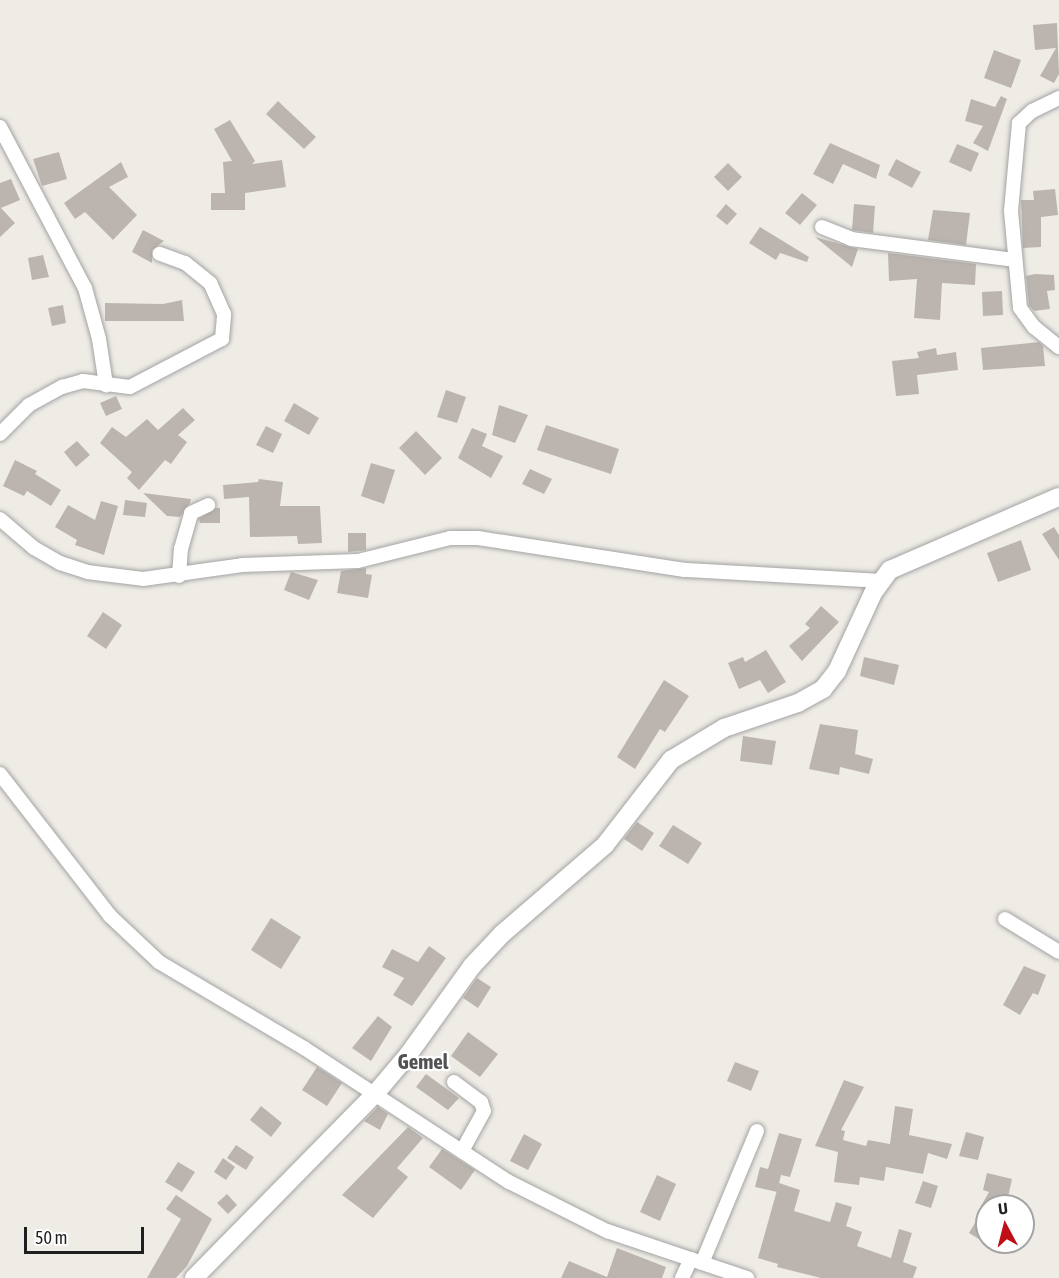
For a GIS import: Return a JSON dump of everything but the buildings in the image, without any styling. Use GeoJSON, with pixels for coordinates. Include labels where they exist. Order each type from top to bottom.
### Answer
{"type":"FeatureCollection","features":[{"type":"Feature","properties":{"kind":"street"},"geometry":{"type":"LineString","coordinates":[[1059,98],[1032,111],[1018,127],[1011,211],[1014,260],[1022,312],[1059,347]]}},
{"type":"Feature","properties":{"kind":"street"},"geometry":{"type":"LineString","coordinates":[[0,127],[85,288],[99,339],[106,385]]}},
{"type":"Feature","properties":{"kind":"street"},"geometry":{"type":"LineString","coordinates":[[822,227],[851,239],[962,250],[1014,260]]}},
{"type":"Feature","properties":{"kind":"street"},"geometry":{"type":"LineString","coordinates":[[0,434],[46,393],[74,382],[130,387],[218,342],[225,334],[224,314],[210,283],[185,263],[159,254]]}},
{"type":"Feature","properties":{"kind":"street"},"geometry":{"type":"LineString","coordinates":[[194,1278],[375,1094],[408,1056],[472,966],[502,934],[605,845],[670,760],[724,728],[798,703],[830,682],[880,582],[897,566],[1059,496]]}},
{"type":"Feature","properties":{"kind":"street"},"geometry":{"type":"LineString","coordinates":[[179,576],[181,549],[191,513],[198,506],[208,505]]}},
{"type":"Feature","properties":{"kind":"street"},"geometry":{"type":"LineString","coordinates":[[0,519],[34,548],[87,572],[143,579],[179,576],[242,565],[358,561],[450,538],[478,537],[685,570],[880,582]]}},
{"type":"Feature","properties":{"kind":"street"},"geometry":{"type":"LineString","coordinates":[[0,774],[110,916],[159,962],[247,1012],[509,1182],[607,1231],[705,1267],[747,1278]]}},
{"type":"Feature","properties":{"kind":"street"},"geometry":{"type":"LineString","coordinates":[[1005,919],[1059,952]]}},
{"type":"Feature","properties":{"kind":"street"},"geometry":{"type":"LineString","coordinates":[[454,1082],[481,1102],[484,1111],[462,1151]]}},
{"type":"Feature","properties":{"kind":"street"},"geometry":{"type":"LineString","coordinates":[[682,1278],[705,1267],[757,1131]]}},
{"type":"Feature","properties":{"kind":"district","name":"Gemel"},"geometry":{"type":"Point","coordinates":[423,1061]}}]}
